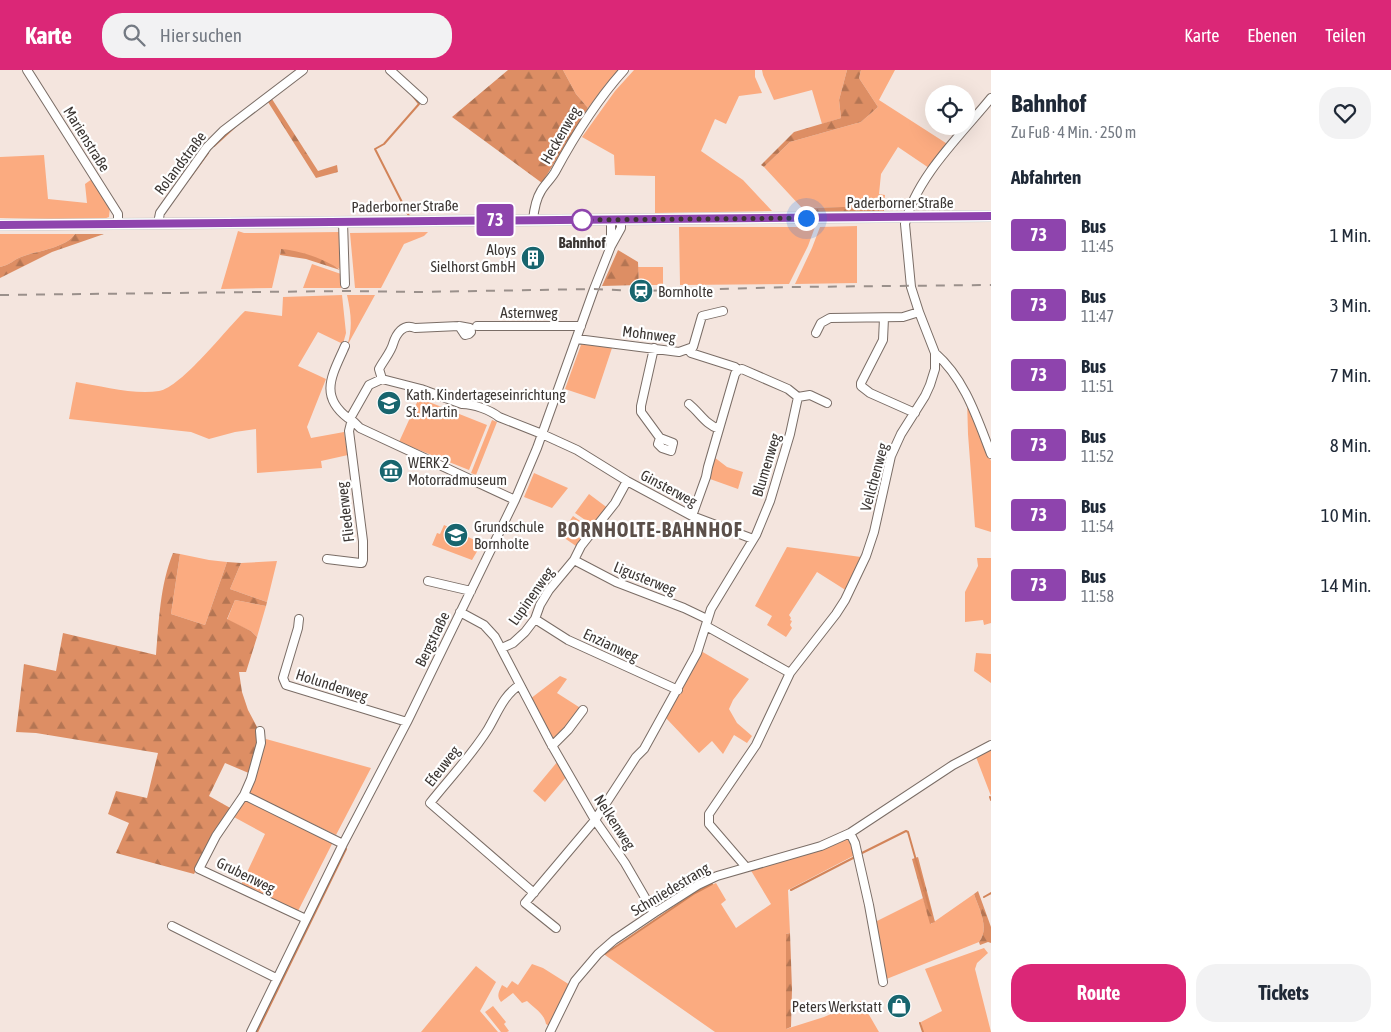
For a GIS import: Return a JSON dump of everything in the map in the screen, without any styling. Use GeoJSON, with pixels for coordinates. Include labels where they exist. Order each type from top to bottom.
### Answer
{"type":"FeatureCollection","features":[{"type":"Feature","properties":{"kind":"main road","name":"Paderborner Straße"},"geometry":{"type":"LineString","coordinates":[[0,225],[991,216]]}},
{"type":"Feature","properties":{"kind":"street","name":"Marienstraße"},"geometry":{"type":"LineString","coordinates":[[27,70],[118,214],[118,224]]}},
{"type":"Feature","properties":{"kind":"street","name":"Rolandstraße"},"geometry":{"type":"LineString","coordinates":[[158,224],[160,213],[207,147],[224,131],[303,70]]}},
{"type":"Feature","properties":{"kind":"street"},"geometry":{"type":"LineString","coordinates":[[390,70],[423,100]]}},
{"type":"Feature","properties":{"kind":"street","name":"Heckenweg"},"geometry":{"type":"LineString","coordinates":[[533,220],[534,207],[541,191],[553,175],[568,146],[592,108],[624,70]]}},
{"type":"Feature","properties":{"kind":"street"},"geometry":{"type":"LineString","coordinates":[[907,217],[913,201],[931,170],[991,98]]}},
{"type":"Feature","properties":{"kind":"street","name":"Veilchenweg"},"geometry":{"type":"LineString","coordinates":[[746,867],[709,824],[709,814],[756,745],[790,673],[836,614],[866,556],[874,532],[891,456],[901,434],[915,413],[930,384],[935,369],[935,353],[919,312],[910,278],[907,217]]}},
{"type":"Feature","properties":{"kind":"street","name":"Bergstraße"},"geometry":{"type":"LineString","coordinates":[[251,1032],[343,844],[407,722],[515,500],[542,434],[611,246],[616,220]]}},
{"type":"Feature","properties":{"kind":"street"},"geometry":{"type":"LineString","coordinates":[[344,222],[345,284]]}},
{"type":"Feature","properties":{"kind":"street","name":"Mohnweg"},"geometry":{"type":"LineString","coordinates":[[577,339],[679,352],[693,347],[702,316],[723,311]]}},
{"type":"Feature","properties":{"kind":"street"},"geometry":{"type":"LineString","coordinates":[[816,334],[821,322],[830,318],[903,317],[919,312]]}},
{"type":"Feature","properties":{"kind":"street"},"geometry":{"type":"LineString","coordinates":[[884,318],[883,340],[861,386],[870,393],[915,413]]}},
{"type":"Feature","properties":{"kind":"street"},"geometry":{"type":"LineString","coordinates":[[351,420],[369,385],[382,380],[379,369],[393,344],[393,339],[400,330],[412,326],[415,328],[459,326]]}},
{"type":"Feature","properties":{"kind":"street","name":"Asternweg"},"geometry":{"type":"LineString","coordinates":[[477,326],[581,326]]}},
{"type":"Feature","properties":{"kind":"street"},"geometry":{"type":"LineString","coordinates":[[345,346],[330,380],[329,388],[335,405],[351,420],[360,428],[515,500]]}},
{"type":"Feature","properties":{"kind":"street"},"geometry":{"type":"LineString","coordinates":[[654,348],[641,406],[643,416],[660,438]]}},
{"type":"Feature","properties":{"kind":"street"},"geometry":{"type":"LineString","coordinates":[[688,349],[690,353],[735,367],[738,370],[742,369],[788,389],[798,396],[810,395],[827,403]]}},
{"type":"Feature","properties":{"kind":"street"},"geometry":{"type":"LineString","coordinates":[[935,353],[943,360],[962,386],[991,454]]}},
{"type":"Feature","properties":{"kind":"street"},"geometry":{"type":"LineString","coordinates":[[692,516],[706,477],[735,374],[738,370]]}},
{"type":"Feature","properties":{"kind":"street","name":"Ginsterweg"},"geometry":{"type":"LineString","coordinates":[[382,380],[421,389],[494,413],[499,417],[577,450],[627,481],[692,516],[753,540]]}},
{"type":"Feature","properties":{"kind":"street","name":"Blumenweg"},"geometry":{"type":"LineString","coordinates":[[753,540],[770,501],[790,434],[798,396]]}},
{"type":"Feature","properties":{"kind":"street"},"geometry":{"type":"LineString","coordinates":[[689,404],[709,426],[719,429]]}},
{"type":"Feature","properties":{"kind":"street","name":"Fliederweg"},"geometry":{"type":"LineString","coordinates":[[328,559],[360,563],[363,560],[363,541],[349,431],[351,420]]}},
{"type":"Feature","properties":{"kind":"street","name":"Lupinenweg"},"geometry":{"type":"LineString","coordinates":[[502,648],[513,643],[535,619],[540,605],[549,590],[574,560],[581,546],[615,503],[627,481]]}},
{"type":"Feature","properties":{"kind":"street"},"geometry":{"type":"LineString","coordinates":[[556,928],[526,904],[595,820],[636,757],[644,749],[697,653],[711,608],[753,540]]}},
{"type":"Feature","properties":{"kind":"street","name":"Ligusterweg"},"geometry":{"type":"LineString","coordinates":[[574,560],[616,582],[684,608],[706,623]]}},
{"type":"Feature","properties":{"kind":"street"},"geometry":{"type":"LineString","coordinates":[[428,580],[471,591]]}},
{"type":"Feature","properties":{"kind":"street","name":"Nelkenweg"},"geometry":{"type":"LineString","coordinates":[[460,612],[478,621],[492,632],[552,746],[595,820],[625,863],[654,913]]}},
{"type":"Feature","properties":{"kind":"street","name":"Holunderweg"},"geometry":{"type":"LineString","coordinates":[[299,619],[283,678],[286,685],[407,722]]}},
{"type":"Feature","properties":{"kind":"street","name":"Enzianweg"},"geometry":{"type":"LineString","coordinates":[[535,619],[568,640],[678,690]]}},
{"type":"Feature","properties":{"kind":"street"},"geometry":{"type":"LineString","coordinates":[[706,623],[743,648],[790,673]]}},
{"type":"Feature","properties":{"kind":"street","name":"Efeuweg"},"geometry":{"type":"LineString","coordinates":[[520,685],[515,688],[499,708],[488,728],[430,803],[534,894]]}},
{"type":"Feature","properties":{"kind":"street"},"geometry":{"type":"LineString","coordinates":[[552,746],[568,730],[583,710]]}},
{"type":"Feature","properties":{"kind":"street","name":"Grubenweg"},"geometry":{"type":"LineString","coordinates":[[260,731],[261,743],[252,779],[244,795],[216,836],[199,869],[306,919]]}},
{"type":"Feature","properties":{"kind":"street","name":"Schmiedestrang"},"geometry":{"type":"LineString","coordinates":[[550,1032],[575,981],[598,954],[614,940],[654,913],[698,885],[717,876],[821,846],[850,833],[953,765],[991,745]]}},
{"type":"Feature","properties":{"kind":"street"},"geometry":{"type":"LineString","coordinates":[[244,795],[343,844]]}},
{"type":"Feature","properties":{"kind":"street"},"geometry":{"type":"LineString","coordinates":[[850,833],[855,843],[869,905],[883,982]]}},
{"type":"Feature","properties":{"kind":"street"},"geometry":{"type":"LineString","coordinates":[[172,926],[276,978]]}},
{"type":"Feature","properties":{"kind":"shaded area"},"geometry":{"type":"Polygon","coordinates":[[[563,70],[619,70],[588,108],[576,94],[563,70]]]}},
{"type":"Feature","properties":{"kind":"shaded area"},"geometry":{"type":"Polygon","coordinates":[[[634,70],[755,70],[755,77],[762,93],[739,96],[726,124],[715,119],[701,151],[743,180],[772,211],[655,213],[655,176],[615,175],[614,155],[582,137],[615,91],[634,70]]]}},
{"type":"Feature","properties":{"kind":"shaded area"},"geometry":{"type":"Polygon","coordinates":[[[762,70],[847,70],[839,100],[841,118],[822,124],[812,90],[774,100],[762,70]]]}},
{"type":"Feature","properties":{"kind":"shaded area"},"geometry":{"type":"Polygon","coordinates":[[[861,70],[895,70],[879,100],[925,130],[925,135],[933,135],[949,145],[929,168],[898,147],[881,174],[879,194],[885,195],[884,206],[802,208],[764,167],[790,142],[861,122],[878,107],[859,78],[861,70]]]}},
{"type":"Feature","properties":{"kind":"shaded area"},"geometry":{"type":"Polygon","coordinates":[[[44,155],[48,199],[87,203],[85,184],[92,179],[110,207],[109,217],[101,220],[0,218],[0,157],[44,155]]]}},
{"type":"Feature","properties":{"kind":"shaded area"},"geometry":{"type":"Polygon","coordinates":[[[857,226],[857,283],[795,284],[820,227],[857,226]]]}},
{"type":"Feature","properties":{"kind":"shaded area"},"geometry":{"type":"Polygon","coordinates":[[[679,227],[815,227],[808,246],[789,284],[680,285],[679,227]]]}},
{"type":"Feature","properties":{"kind":"shaded area"},"geometry":{"type":"Polygon","coordinates":[[[238,231],[244,233],[340,232],[340,269],[310,256],[281,249],[272,288],[221,289],[238,231]]]}},
{"type":"Feature","properties":{"kind":"shaded area"},"geometry":{"type":"Polygon","coordinates":[[[428,232],[424,236],[404,244],[381,288],[355,288],[350,233],[428,232]]]}},
{"type":"Feature","properties":{"kind":"shaded area"},"geometry":{"type":"Polygon","coordinates":[[[0,234],[75,234],[65,243],[21,257],[0,267],[0,234]]]}},
{"type":"Feature","properties":{"kind":"shaded area"},"geometry":{"type":"Polygon","coordinates":[[[312,264],[341,274],[341,288],[303,288],[312,264]]]}},
{"type":"Feature","properties":{"kind":"shaded area"},"geometry":{"type":"Polygon","coordinates":[[[638,267],[663,267],[663,285],[639,285],[638,267]]]}},
{"type":"Feature","properties":{"kind":"shaded area"},"geometry":{"type":"Polygon","coordinates":[[[342,295],[346,333],[343,344],[318,332],[298,366],[326,379],[307,427],[311,438],[344,432],[348,455],[321,461],[322,468],[257,473],[256,429],[209,439],[191,432],[69,419],[76,382],[128,391],[159,391],[169,387],[191,369],[245,311],[282,316],[283,297],[342,295]]]}},
{"type":"Feature","properties":{"kind":"shaded area"},"geometry":{"type":"Polygon","coordinates":[[[347,295],[375,295],[347,346],[351,320],[347,295]]]}},
{"type":"Feature","properties":{"kind":"shaded area"},"geometry":{"type":"Polygon","coordinates":[[[582,342],[613,345],[595,399],[565,389],[582,342]]]}},
{"type":"Feature","properties":{"kind":"shaded area"},"geometry":{"type":"Polygon","coordinates":[[[419,398],[487,425],[469,470],[399,442],[419,398]]]}},
{"type":"Feature","properties":{"kind":"shaded area"},"geometry":{"type":"Polygon","coordinates":[[[967,399],[991,461],[991,532],[975,527],[967,399]]]}},
{"type":"Feature","properties":{"kind":"shaded area"},"geometry":{"type":"Polygon","coordinates":[[[492,420],[497,422],[476,475],[471,473],[492,420]]]}},
{"type":"Feature","properties":{"kind":"shaded area"},"geometry":{"type":"Polygon","coordinates":[[[714,457],[727,467],[743,472],[738,489],[710,479],[714,457]]]}},
{"type":"Feature","properties":{"kind":"shaded area"},"geometry":{"type":"Polygon","coordinates":[[[534,473],[568,488],[552,508],[524,497],[534,473]]]}},
{"type":"Feature","properties":{"kind":"shaded area"},"geometry":{"type":"Polygon","coordinates":[[[589,494],[609,509],[600,515],[594,526],[575,513],[589,494]]]}},
{"type":"Feature","properties":{"kind":"shaded area"},"geometry":{"type":"Polygon","coordinates":[[[573,516],[592,529],[576,546],[560,535],[573,516]]]}},
{"type":"Feature","properties":{"kind":"shaded area"},"geometry":{"type":"Polygon","coordinates":[[[444,525],[460,532],[455,542],[459,544],[468,537],[477,541],[479,548],[472,560],[432,545],[437,533],[440,534],[444,525]]]}},
{"type":"Feature","properties":{"kind":"shaded area"},"geometry":{"type":"Polygon","coordinates":[[[787,547],[861,557],[863,559],[847,591],[817,572],[789,615],[792,621],[790,625],[792,628],[786,637],[767,625],[772,616],[755,606],[787,547]]]}},
{"type":"Feature","properties":{"kind":"shaded area"},"geometry":{"type":"Polygon","coordinates":[[[180,554],[227,562],[205,625],[171,614],[180,554]]]}},
{"type":"Feature","properties":{"kind":"shaded area"},"geometry":{"type":"Polygon","coordinates":[[[977,558],[991,558],[991,623],[984,625],[983,620],[965,622],[965,592],[978,566],[977,558]]]}},
{"type":"Feature","properties":{"kind":"shaded area"},"geometry":{"type":"Polygon","coordinates":[[[277,561],[267,602],[230,589],[241,563],[277,561]]]}},
{"type":"Feature","properties":{"kind":"shaded area"},"geometry":{"type":"Polygon","coordinates":[[[235,600],[266,606],[257,637],[251,631],[227,620],[235,600]]]}},
{"type":"Feature","properties":{"kind":"shaded area"},"geometry":{"type":"Polygon","coordinates":[[[701,651],[749,679],[733,700],[729,709],[737,723],[752,736],[747,743],[734,735],[723,754],[712,741],[699,753],[666,718],[701,651]]]}},
{"type":"Feature","properties":{"kind":"shaded area"},"geometry":{"type":"Polygon","coordinates":[[[976,653],[991,654],[991,683],[974,671],[976,653]]]}},
{"type":"Feature","properties":{"kind":"shaded area"},"geometry":{"type":"Polygon","coordinates":[[[560,676],[567,679],[557,693],[582,709],[570,725],[554,740],[550,737],[530,699],[560,676]]]}},
{"type":"Feature","properties":{"kind":"shaded area"},"geometry":{"type":"Polygon","coordinates":[[[266,739],[371,768],[336,835],[248,793],[255,780],[266,739]]]}},
{"type":"Feature","properties":{"kind":"shaded area"},"geometry":{"type":"Polygon","coordinates":[[[991,748],[991,796],[976,757],[991,748]]]}},
{"type":"Feature","properties":{"kind":"shaded area"},"geometry":{"type":"Polygon","coordinates":[[[558,761],[567,776],[545,802],[533,791],[558,761]]]}},
{"type":"Feature","properties":{"kind":"shaded area"},"geometry":{"type":"Polygon","coordinates":[[[244,799],[333,842],[298,911],[241,885],[265,834],[232,816],[244,799]]]}},
{"type":"Feature","properties":{"kind":"shaded area"},"geometry":{"type":"Polygon","coordinates":[[[847,839],[850,840],[855,855],[788,890],[790,933],[786,934],[786,1029],[824,1017],[861,1001],[879,1032],[715,1032],[605,955],[695,893],[716,883],[726,900],[721,904],[736,928],[771,904],[750,869],[821,849],[847,839]]]}},
{"type":"Feature","properties":{"kind":"shaded area"},"geometry":{"type":"Polygon","coordinates":[[[974,894],[984,925],[984,931],[979,942],[884,980],[873,923],[923,898],[931,924],[974,894]]]}},
{"type":"Feature","properties":{"kind":"shaded area"},"geometry":{"type":"Polygon","coordinates":[[[984,948],[988,953],[977,963],[975,969],[991,1032],[923,1032],[921,1022],[942,1011],[925,969],[984,948]]]}},
{"type":"Feature","properties":{"kind":"shaded area"},"geometry":{"type":"Polygon","coordinates":[[[532,964],[543,968],[570,985],[549,1026],[538,1011],[527,1001],[522,1003],[513,993],[501,1002],[498,994],[502,985],[507,988],[512,981],[518,985],[532,964]]]}},
{"type":"Feature","properties":{"kind":"shaded area"},"geometry":{"type":"Polygon","coordinates":[[[476,966],[496,982],[480,1011],[498,1032],[421,1032],[476,966]]]}},
{"type":"Feature","properties":{"kind":"shaded area"},"geometry":{"type":"Polygon","coordinates":[[[493,1006],[506,1022],[504,1024],[509,1031],[501,1032],[485,1012],[493,1006]]]}},
{"type":"Feature","properties":{"kind":"green space"},"geometry":{"type":"Polygon","coordinates":[[[508,70],[563,70],[576,94],[588,108],[542,183],[452,117],[508,70]]]}},
{"type":"Feature","properties":{"kind":"green space"},"geometry":{"type":"Polygon","coordinates":[[[847,70],[861,70],[859,78],[878,107],[861,122],[790,142],[764,167],[761,165],[794,132],[841,118],[839,100],[847,70]]]}},
{"type":"Feature","properties":{"kind":"green space"},"geometry":{"type":"Polygon","coordinates":[[[272,99],[318,171],[337,165],[338,172],[316,178],[268,102],[272,99]]]}},
{"type":"Feature","properties":{"kind":"green space"},"geometry":{"type":"Polygon","coordinates":[[[884,206],[884,212],[806,213],[802,208],[884,206]]]}},
{"type":"Feature","properties":{"kind":"green space"},"geometry":{"type":"Polygon","coordinates":[[[75,234],[104,234],[52,252],[0,278],[0,267],[21,257],[65,243],[75,234]]]}},
{"type":"Feature","properties":{"kind":"green space"},"geometry":{"type":"Polygon","coordinates":[[[281,249],[312,256],[340,270],[306,259],[280,255],[281,249]]]}},
{"type":"Feature","properties":{"kind":"green space"},"geometry":{"type":"Polygon","coordinates":[[[618,250],[638,262],[639,285],[602,286],[618,250]]]}},
{"type":"Feature","properties":{"kind":"green space"},"geometry":{"type":"Polygon","coordinates":[[[173,553],[180,554],[171,614],[205,625],[227,562],[241,563],[230,589],[267,602],[266,606],[235,600],[227,619],[251,631],[257,637],[246,672],[239,672],[242,692],[248,710],[257,727],[256,754],[251,774],[225,763],[209,796],[232,809],[215,835],[194,874],[116,853],[129,823],[108,814],[116,791],[147,798],[158,753],[36,733],[16,732],[24,664],[56,671],[63,633],[156,655],[159,616],[165,578],[173,553]]]}},
{"type":"Feature","properties":{"kind":"green space"},"geometry":{"type":"Polygon","coordinates":[[[918,857],[935,922],[930,924],[912,859],[918,857]]]}},
{"type":"Feature","properties":{"kind":"green space"},"geometry":{"type":"Polygon","coordinates":[[[978,891],[991,927],[991,943],[988,942],[980,945],[979,942],[984,931],[984,925],[974,894],[978,891]]]}},
{"type":"Feature","properties":{"kind":"green space"},"geometry":{"type":"Polygon","coordinates":[[[790,933],[791,1027],[786,1029],[786,934],[790,933]]]}},
{"type":"Feature","properties":{"kind":"waterway"},"geometry":{"type":"LineString","coordinates":[[410,218],[375,149],[384,144],[419,104],[412,95]]}},
{"type":"Feature","properties":{"kind":"waterway"},"geometry":{"type":"LineString","coordinates":[[214,146],[238,124]]}},
{"type":"Feature","properties":{"kind":"waterway"},"geometry":{"type":"LineString","coordinates":[[189,179],[208,153]]}},
{"type":"Feature","properties":{"kind":"waterway"},"geometry":{"type":"LineString","coordinates":[[860,854],[906,831],[908,832],[931,913]]}},
{"type":"Feature","properties":{"kind":"waterway"},"geometry":{"type":"LineString","coordinates":[[257,1032],[346,849]]}},
{"type":"Feature","properties":{"kind":"waterway"},"geometry":{"type":"LineString","coordinates":[[791,890],[855,857]]}},
{"type":"Feature","properties":{"kind":"waterway"},"geometry":{"type":"LineString","coordinates":[[605,954],[695,893],[712,884]]}},
{"type":"Feature","properties":{"kind":"waterway"},"geometry":{"type":"LineString","coordinates":[[984,897],[991,893]]}},
{"type":"Feature","properties":{"kind":"waterway"},"geometry":{"type":"LineString","coordinates":[[920,1023],[923,1032]]}},
{"type":"Feature","properties":{"kind":"railway"},"geometry":{"type":"LineString","coordinates":[[0,295],[594,289],[641,291],[991,285]]}},
{"type":"Feature","properties":{"kind":"bus line","name":"73"},"geometry":{"type":"LineString","coordinates":[[0,225],[991,216]]}},
{"type":"Feature","properties":{"kind":"place","name":"Bahnhof"},"geometry":{"type":"Point","coordinates":[582,220]}},
{"type":"Feature","properties":{"kind":"place","name":"Aloys Sielhorst GmbH"},"geometry":{"type":"Point","coordinates":[533,258]}},
{"type":"Feature","properties":{"kind":"place","name":"Bornholte"},"geometry":{"type":"Point","coordinates":[641,291]}},
{"type":"Feature","properties":{"kind":"place","name":"Kath. Kindertageseinrichtung St. Martin"},"geometry":{"type":"Point","coordinates":[389,403]}},
{"type":"Feature","properties":{"kind":"place","name":"WERK 2 Motorradmuseum"},"geometry":{"type":"Point","coordinates":[391,471]}},
{"type":"Feature","properties":{"kind":"place","name":"Grundschule Bornholte"},"geometry":{"type":"Point","coordinates":[456,535]}},
{"type":"Feature","properties":{"kind":"place","name":"Peters Werkstatt"},"geometry":{"type":"Point","coordinates":[899,1006]}},
{"type":"Feature","properties":{"kind":"district","name":"BORNHOLTE-BAHNHOF"},"geometry":{"type":"Point","coordinates":[650,529]}},
{"type":"Feature","properties":{"kind":"route"},"geometry":{"type":"LineString","coordinates":[[582,220],[806,218]]}}]}
